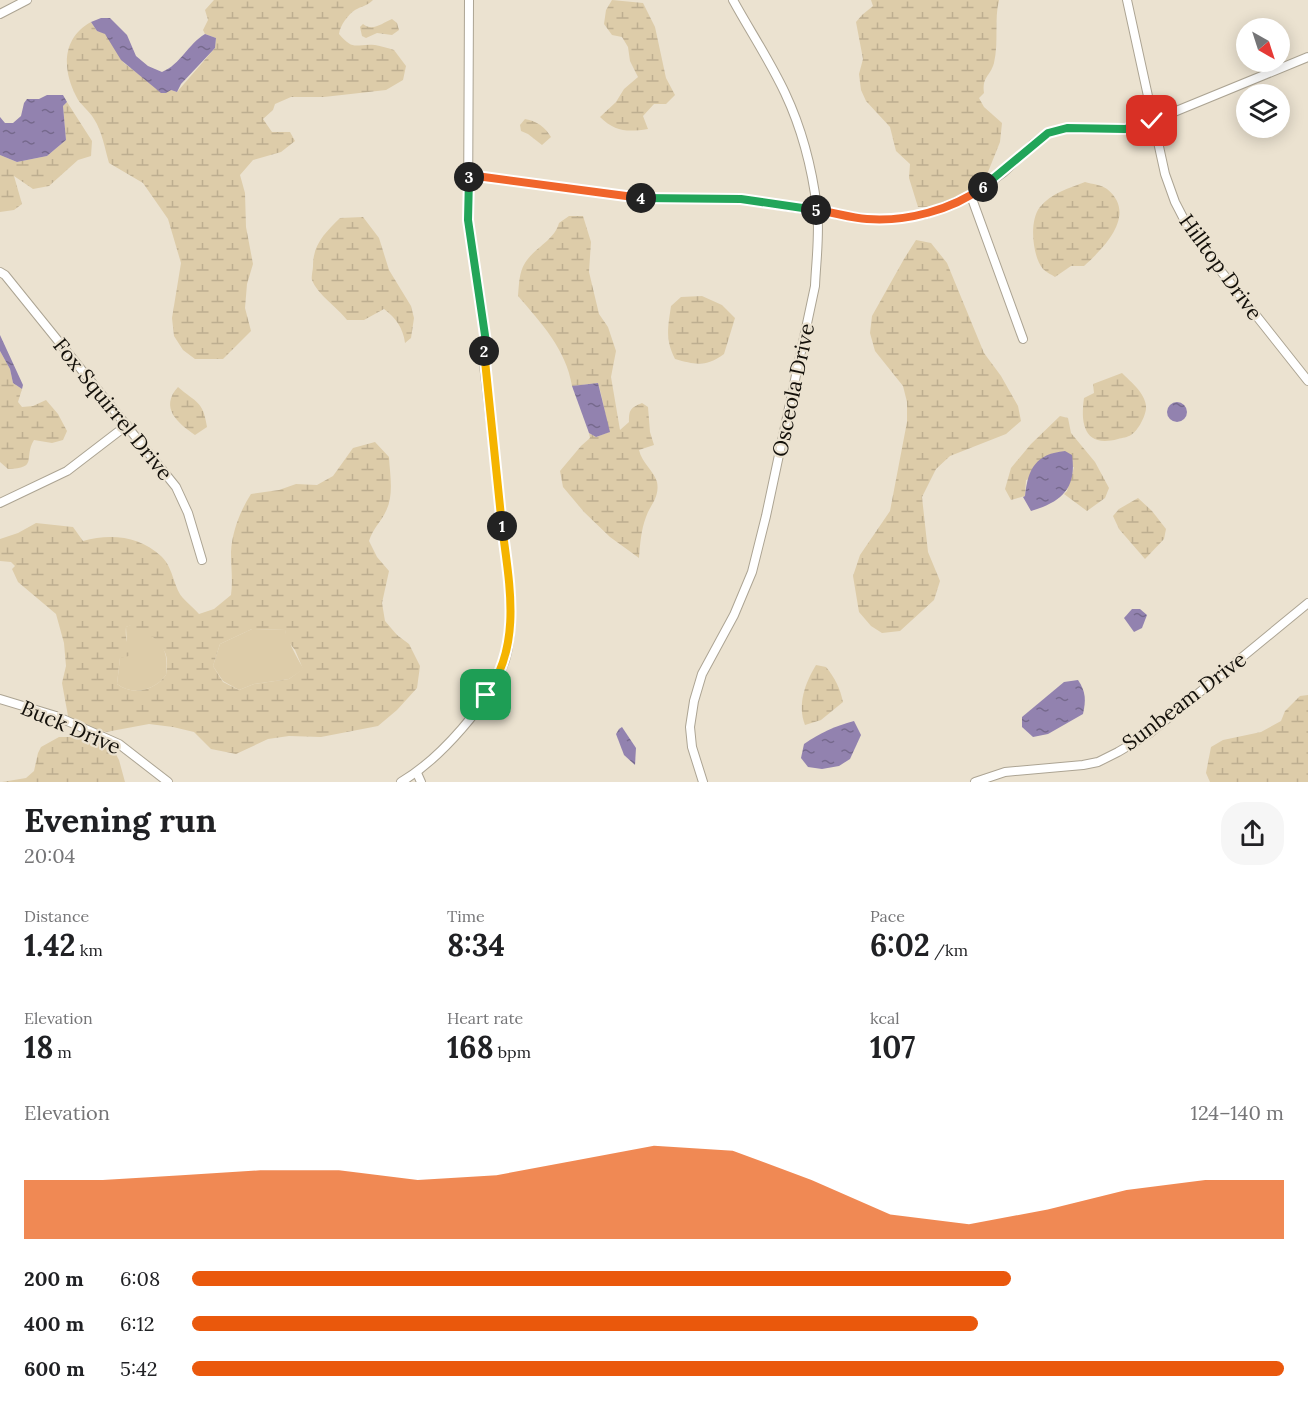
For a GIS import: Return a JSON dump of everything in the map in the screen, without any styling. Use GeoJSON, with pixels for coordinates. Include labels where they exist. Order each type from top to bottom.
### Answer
{"type":"FeatureCollection","features":[{"type":"Feature","properties":{"kind":"street"},"geometry":{"type":"LineString","coordinates":[[0,14],[27,0]]}},
{"type":"Feature","properties":{"kind":"street"},"geometry":{"type":"LineString","coordinates":[[401,782],[417,773],[444,749],[492,688],[505,660],[510,637],[511,600],[483,356],[486,342],[468,220],[469,0]]}},
{"type":"Feature","properties":{"kind":"street","name":"Osceola Drive"},"geometry":{"type":"LineString","coordinates":[[703,782],[692,747],[690,727],[694,701],[702,674],[734,615],[747,582],[766,516],[815,286],[817,210],[810,163],[785,92],[733,0]]}},
{"type":"Feature","properties":{"kind":"street","name":"Hilltop Drive"},"geometry":{"type":"LineString","coordinates":[[1127,0],[1152,121],[1165,174],[1175,202],[1190,231],[1308,381]]}},
{"type":"Feature","properties":{"kind":"street"},"geometry":{"type":"LineString","coordinates":[[469,175],[651,199],[741,199],[867,219],[893,219],[926,214],[971,196],[1004,172],[1048,133],[1067,128],[1125,129],[1152,121],[1308,57]]}},
{"type":"Feature","properties":{"kind":"street"},"geometry":{"type":"LineString","coordinates":[[971,196],[1023,339]]}},
{"type":"Feature","properties":{"kind":"street","name":"Fox Squirrel Drive"},"geometry":{"type":"LineString","coordinates":[[0,272],[177,487],[188,513],[202,560]]}},
{"type":"Feature","properties":{"kind":"street"},"geometry":{"type":"LineString","coordinates":[[0,504],[67,471],[127,425]]}},
{"type":"Feature","properties":{"kind":"street","name":"Sunbeam Drive"},"geometry":{"type":"LineString","coordinates":[[975,782],[1005,772],[1098,762],[1118,752],[1150,733],[1308,603]]}},
{"type":"Feature","properties":{"kind":"street","name":"Buck Drive"},"geometry":{"type":"LineString","coordinates":[[0,699],[56,716],[118,744],[168,782]]}},
{"type":"Feature","properties":{"kind":"street"},"geometry":{"type":"LineString","coordinates":[[417,773],[421,782]]}},
{"type":"Feature","properties":{"kind":"green space"},"geometry":{"type":"Polygon","coordinates":[[[214,0],[373,0],[350,15],[339,34],[352,45],[375,45],[394,50],[406,66],[403,80],[386,90],[324,97],[291,97],[275,104],[273,110],[263,119],[272,132],[290,132],[295,141],[281,152],[253,160],[240,175],[245,193],[246,227],[253,264],[247,284],[245,308],[251,331],[223,359],[195,359],[183,350],[174,336],[172,318],[181,263],[168,219],[143,183],[109,163],[97,124],[71,86],[67,55],[74,37],[91,22],[97,31],[105,33],[124,63],[161,91],[177,92],[215,48],[216,38],[205,34],[203,30],[208,20],[205,10],[214,0]]]}},
{"type":"Feature","properties":{"kind":"green space"},"geometry":{"type":"Polygon","coordinates":[[[612,0],[643,3],[655,27],[666,78],[675,95],[666,104],[654,104],[643,116],[648,129],[622,130],[611,126],[600,117],[616,102],[624,89],[638,77],[630,61],[628,47],[622,37],[612,35],[604,24],[606,10],[612,0]]]}},
{"type":"Feature","properties":{"kind":"green space"},"geometry":{"type":"Polygon","coordinates":[[[871,0],[999,0],[994,63],[985,80],[984,93],[979,98],[984,107],[1002,123],[1000,142],[986,180],[954,200],[918,207],[909,178],[910,164],[896,151],[890,127],[866,101],[861,90],[859,74],[863,59],[856,22],[873,6],[871,0]]]}},
{"type":"Feature","properties":{"kind":"green space"},"geometry":{"type":"Polygon","coordinates":[[[392,19],[397,23],[399,30],[392,35],[377,33],[366,38],[362,36],[360,27],[363,24],[374,27],[392,19]]]}},
{"type":"Feature","properties":{"kind":"green space"},"geometry":{"type":"Polygon","coordinates":[[[67,102],[92,141],[91,156],[78,160],[49,186],[33,189],[14,176],[22,204],[14,210],[0,212],[0,155],[17,162],[47,156],[66,140],[63,106],[67,102]]]}},
{"type":"Feature","properties":{"kind":"green space"},"geometry":{"type":"Polygon","coordinates":[[[525,119],[540,125],[551,137],[542,145],[521,131],[520,125],[525,119]]]}},
{"type":"Feature","properties":{"kind":"green space"},"geometry":{"type":"Polygon","coordinates":[[[1085,182],[1107,189],[1116,199],[1119,220],[1108,240],[1084,266],[1071,266],[1055,277],[1043,269],[1036,256],[1033,238],[1034,220],[1044,202],[1085,182]]]}},
{"type":"Feature","properties":{"kind":"green space"},"geometry":{"type":"Polygon","coordinates":[[[569,216],[583,216],[591,242],[589,272],[599,314],[608,327],[616,351],[611,377],[620,430],[629,422],[633,408],[642,403],[648,407],[650,432],[654,445],[639,450],[658,487],[643,527],[639,558],[610,537],[584,512],[563,487],[560,471],[590,438],[589,433],[596,437],[609,432],[601,395],[598,383],[572,386],[558,348],[518,296],[520,274],[525,263],[553,235],[559,223],[569,216]]]}},
{"type":"Feature","properties":{"kind":"green space"},"geometry":{"type":"Polygon","coordinates":[[[363,217],[379,238],[389,270],[411,306],[414,318],[411,338],[405,343],[398,324],[384,309],[364,320],[347,320],[318,290],[312,280],[315,251],[325,234],[340,218],[363,217]]]}},
{"type":"Feature","properties":{"kind":"green space"},"geometry":{"type":"Polygon","coordinates":[[[916,240],[931,243],[947,263],[984,353],[1001,376],[1018,406],[1021,421],[1006,434],[950,456],[936,469],[922,497],[928,552],[940,581],[934,600],[900,631],[882,633],[871,626],[859,612],[853,576],[860,555],[890,511],[907,422],[907,402],[903,386],[875,351],[870,333],[872,316],[916,240]]]}},
{"type":"Feature","properties":{"kind":"green space"},"geometry":{"type":"Polygon","coordinates":[[[702,296],[722,305],[735,318],[724,354],[701,364],[675,359],[668,327],[671,306],[681,297],[702,296]]]}},
{"type":"Feature","properties":{"kind":"green space"},"geometry":{"type":"Polygon","coordinates":[[[0,351],[10,369],[13,383],[22,389],[18,402],[22,407],[33,406],[46,400],[58,414],[67,431],[63,440],[52,443],[34,440],[29,461],[24,467],[8,469],[0,462],[0,351]]]}},
{"type":"Feature","properties":{"kind":"green space"},"geometry":{"type":"Polygon","coordinates":[[[1122,373],[1143,397],[1146,406],[1145,413],[1139,426],[1131,435],[1107,441],[1098,440],[1087,432],[1084,425],[1084,398],[1094,393],[1093,384],[1122,373]]]}},
{"type":"Feature","properties":{"kind":"green space"},"geometry":{"type":"Polygon","coordinates":[[[178,387],[198,403],[203,412],[207,427],[195,435],[173,414],[170,402],[178,387]]]}},
{"type":"Feature","properties":{"kind":"green space"},"geometry":{"type":"Polygon","coordinates":[[[1060,416],[1068,418],[1071,433],[1095,462],[1109,488],[1105,498],[1087,511],[1064,494],[1074,467],[1026,480],[1025,496],[1011,500],[1005,489],[1011,468],[1031,444],[1060,416]]]}},
{"type":"Feature","properties":{"kind":"green space"},"geometry":{"type":"Polygon","coordinates":[[[375,442],[389,457],[390,498],[384,515],[369,541],[377,557],[389,571],[382,603],[385,621],[397,635],[409,644],[420,666],[417,688],[397,710],[378,726],[321,737],[289,736],[268,739],[236,754],[211,749],[194,732],[173,727],[149,724],[106,732],[81,725],[68,716],[62,683],[66,666],[64,643],[56,614],[18,582],[12,569],[15,566],[11,562],[0,561],[0,539],[18,533],[36,523],[73,527],[83,541],[104,537],[134,540],[153,549],[165,560],[182,597],[199,614],[214,609],[231,595],[233,537],[240,515],[251,494],[279,490],[296,484],[317,485],[333,476],[353,448],[375,442]],[[132,625],[126,627],[126,635],[133,655],[120,658],[117,684],[136,691],[156,685],[166,675],[167,658],[164,650],[153,637],[141,638],[132,625]],[[252,629],[220,644],[213,666],[223,682],[239,690],[254,684],[289,679],[303,669],[295,650],[286,639],[285,630],[252,629]]]}},
{"type":"Feature","properties":{"kind":"green space"},"geometry":{"type":"Polygon","coordinates":[[[1138,498],[1166,529],[1164,539],[1145,559],[1119,529],[1113,516],[1119,509],[1138,498]]]}},
{"type":"Feature","properties":{"kind":"green space"},"geometry":{"type":"Polygon","coordinates":[[[133,624],[160,644],[164,649],[167,665],[166,675],[156,685],[136,691],[117,684],[120,658],[127,646],[126,627],[133,624]]]}},
{"type":"Feature","properties":{"kind":"green space"},"geometry":{"type":"Polygon","coordinates":[[[252,629],[285,630],[304,669],[289,679],[254,684],[239,690],[223,681],[213,666],[220,644],[252,629]]]}},
{"type":"Feature","properties":{"kind":"green space"},"geometry":{"type":"Polygon","coordinates":[[[816,665],[826,667],[835,679],[843,702],[821,720],[805,725],[802,710],[803,694],[816,665]]]}},
{"type":"Feature","properties":{"kind":"green space"},"geometry":{"type":"Polygon","coordinates":[[[1308,695],[1308,782],[1210,782],[1206,773],[1211,747],[1223,740],[1261,732],[1281,721],[1285,711],[1300,696],[1308,695]]]}},
{"type":"Feature","properties":{"kind":"green space"},"geometry":{"type":"Polygon","coordinates":[[[59,737],[73,737],[112,747],[119,760],[125,782],[2,782],[26,778],[34,771],[41,747],[59,737]]]}},
{"type":"Feature","properties":{"kind":"water"},"geometry":{"type":"Polygon","coordinates":[[[101,18],[110,18],[127,35],[136,56],[148,66],[162,72],[174,64],[205,34],[216,38],[215,48],[181,84],[177,92],[171,90],[161,93],[121,60],[105,34],[97,31],[91,22],[101,18]]]}},
{"type":"Feature","properties":{"kind":"water"},"geometry":{"type":"Polygon","coordinates":[[[47,95],[63,95],[67,102],[63,106],[66,140],[47,156],[17,162],[0,155],[0,117],[5,123],[13,123],[21,116],[27,99],[39,99],[47,95]]]}},
{"type":"Feature","properties":{"kind":"water"},"geometry":{"type":"Polygon","coordinates":[[[0,335],[23,385],[22,389],[13,383],[10,369],[0,351],[0,335]]]}},
{"type":"Feature","properties":{"kind":"water"},"geometry":{"type":"Polygon","coordinates":[[[598,383],[610,432],[596,437],[589,433],[572,386],[598,383]]]}},
{"type":"Feature","properties":{"kind":"water"},"geometry":{"type":"Polygon","coordinates":[[[1177,402],[1184,405],[1187,412],[1184,419],[1177,422],[1170,419],[1167,412],[1170,405],[1177,402]]]}},
{"type":"Feature","properties":{"kind":"water"},"geometry":{"type":"Polygon","coordinates":[[[1065,451],[1072,455],[1072,477],[1069,485],[1065,492],[1051,503],[1031,511],[1023,497],[1031,470],[1040,459],[1047,455],[1065,451]]]}},
{"type":"Feature","properties":{"kind":"water"},"geometry":{"type":"Polygon","coordinates":[[[1132,609],[1140,609],[1147,615],[1142,628],[1134,632],[1124,618],[1132,609]]]}},
{"type":"Feature","properties":{"kind":"water"},"geometry":{"type":"Polygon","coordinates":[[[1078,680],[1085,696],[1083,714],[1048,734],[1033,737],[1022,727],[1022,717],[1064,682],[1078,680]]]}},
{"type":"Feature","properties":{"kind":"water"},"geometry":{"type":"Polygon","coordinates":[[[854,721],[861,735],[850,759],[839,766],[822,769],[808,767],[801,758],[804,744],[828,730],[854,721]]]}},
{"type":"Feature","properties":{"kind":"water"},"geometry":{"type":"Polygon","coordinates":[[[622,727],[636,748],[635,765],[624,755],[616,734],[622,727]]]}},
{"type":"Feature","properties":{"kind":"route"},"geometry":{"type":"LineString","coordinates":[[486,695],[492,688],[505,660],[510,637],[511,600],[483,356],[486,342],[468,220],[469,175],[651,199],[741,199],[867,219],[893,219],[926,214],[971,196],[1004,172],[1048,133],[1067,128],[1125,129],[1152,121]]}}]}
